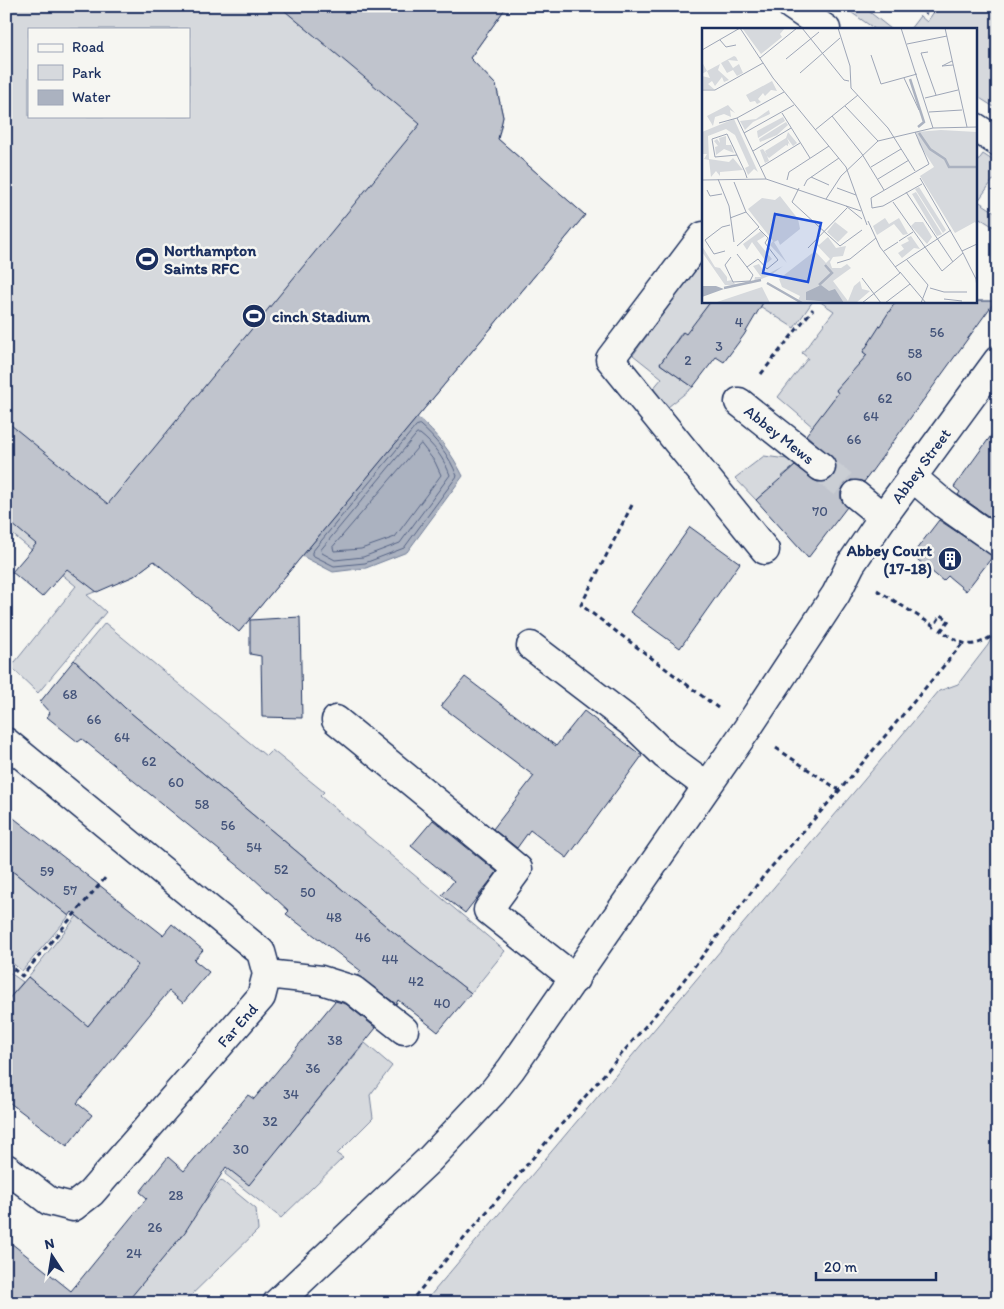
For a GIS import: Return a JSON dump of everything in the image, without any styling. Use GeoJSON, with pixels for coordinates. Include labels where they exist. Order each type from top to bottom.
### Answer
{"type":"FeatureCollection","features":[{"type":"Feature","properties":{"kind":"street"},"geometry":{"type":"LineString","coordinates":[[792,6],[825,28]]}},
{"type":"Feature","properties":{"kind":"street"},"geometry":{"type":"LineString","coordinates":[[976,128],[998,142]]}},
{"type":"Feature","properties":{"kind":"street"},"geometry":{"type":"LineString","coordinates":[[702,237],[610,359],[765,550]]}},
{"type":"Feature","properties":{"kind":"street","name":"Abbey Street"},"geometry":{"type":"LineString","coordinates":[[277,1303],[362,1225],[492,1093],[575,979],[707,786],[831,602],[849,569],[883,516],[998,360]]}},
{"type":"Feature","properties":{"kind":"street","name":"Abbey Mews"},"geometry":{"type":"LineString","coordinates":[[739,402],[821,467]]}},
{"type":"Feature","properties":{"kind":"street"},"geometry":{"type":"LineString","coordinates":[[911,476],[944,504],[998,542]]}},
{"type":"Feature","properties":{"kind":"street"},"geometry":{"type":"LineString","coordinates":[[856,495],[883,516]]}},
{"type":"Feature","properties":{"kind":"street"},"geometry":{"type":"LineString","coordinates":[[531,646],[633,724],[665,756],[707,786]]}},
{"type":"Feature","properties":{"kind":"street"},"geometry":{"type":"LineString","coordinates":[[336,720],[518,869],[488,910],[575,979]]}},
{"type":"Feature","properties":{"kind":"street"},"geometry":{"type":"LineString","coordinates":[[6,742],[260,952],[267,974],[321,980],[353,990],[404,1030]]}},
{"type":"Feature","properties":{"kind":"street","name":"Far End"},"geometry":{"type":"LineString","coordinates":[[6,1168],[49,1201],[73,1207],[90,1193],[261,997],[267,974]]}},
{"type":"Feature","properties":{"kind":"path"},"geometry":{"type":"LineString","coordinates":[[923,11],[926,14],[932,6]]}},
{"type":"Feature","properties":{"kind":"path"},"geometry":{"type":"LineString","coordinates":[[739,402],[813,309]]}},
{"type":"Feature","properties":{"kind":"path"},"geometry":{"type":"LineString","coordinates":[[632,505],[581,605],[722,711]]}},
{"type":"Feature","properties":{"kind":"path"},"geometry":{"type":"LineString","coordinates":[[849,569],[872,578],[871,586],[934,626],[940,615],[949,620],[942,631],[962,644],[980,644],[998,632]]}},
{"type":"Feature","properties":{"kind":"path"},"geometry":{"type":"LineString","coordinates":[[409,1303],[677,989],[766,873],[839,791],[962,644]]}},
{"type":"Feature","properties":{"kind":"path"},"geometry":{"type":"LineString","coordinates":[[773,746],[839,791]]}},
{"type":"Feature","properties":{"kind":"path"},"geometry":{"type":"LineString","coordinates":[[6,963],[22,976],[106,877]]}},
{"type":"Feature","properties":{"kind":"green space","name":"cinch Stadium"},"geometry":{"type":"Polygon","coordinates":[[[6,6],[494,6],[502,13],[470,58],[496,85],[503,117],[498,139],[585,215],[239,632],[172,547],[134,576],[87,595],[106,612],[38,693],[11,667],[76,586],[6,529],[6,6]]]}},
{"type":"Feature","properties":{"kind":"green space"},"geometry":{"type":"Polygon","coordinates":[[[842,6],[862,6],[890,28],[874,28],[842,6]]]}},
{"type":"Feature","properties":{"kind":"green space"},"geometry":{"type":"Polygon","coordinates":[[[938,6],[998,6],[997,109],[976,96],[976,28],[911,28],[920,16],[927,22],[938,6]]]}},
{"type":"Feature","properties":{"kind":"green space"},"geometry":{"type":"Polygon","coordinates":[[[983,154],[998,164],[998,182],[993,180],[978,201],[998,214],[997,229],[976,216],[976,164],[983,154]]]}},
{"type":"Feature","properties":{"kind":"green space"},"geometry":{"type":"Polygon","coordinates":[[[702,260],[702,302],[710,302],[687,335],[682,332],[660,364],[693,387],[668,407],[652,390],[662,378],[633,355],[702,260]]]}},
{"type":"Feature","properties":{"kind":"green space"},"geometry":{"type":"Polygon","coordinates":[[[754,302],[812,302],[794,328],[754,302]]]}},
{"type":"Feature","properties":{"kind":"green space"},"geometry":{"type":"Polygon","coordinates":[[[820,302],[902,302],[863,352],[891,372],[851,373],[836,391],[859,411],[813,427],[778,397],[808,358],[802,353],[834,311],[820,302]]]}},
{"type":"Feature","properties":{"kind":"green space"},"geometry":{"type":"Polygon","coordinates":[[[764,456],[787,459],[796,465],[782,476],[798,492],[766,491],[756,500],[735,478],[764,456]]]}},
{"type":"Feature","properties":{"kind":"green space"},"geometry":{"type":"Polygon","coordinates":[[[105,623],[266,756],[272,750],[324,792],[320,796],[505,951],[471,993],[392,931],[125,708],[74,660],[105,623]]]}},
{"type":"Feature","properties":{"kind":"green space"},"geometry":{"type":"Polygon","coordinates":[[[998,624],[998,1303],[424,1303],[939,691],[958,684],[988,645],[998,624]]]}},
{"type":"Feature","properties":{"kind":"green space"},"geometry":{"type":"Polygon","coordinates":[[[6,866],[69,916],[22,971],[6,958],[6,866]]]}},
{"type":"Feature","properties":{"kind":"green space"},"geometry":{"type":"Polygon","coordinates":[[[77,916],[138,965],[46,1077],[6,1043],[6,970],[23,982],[10,997],[33,1017],[52,997],[28,977],[77,916]]]}},
{"type":"Feature","properties":{"kind":"green space"},"geometry":{"type":"Polygon","coordinates":[[[365,1043],[392,1066],[370,1095],[373,1118],[337,1154],[343,1158],[281,1218],[225,1174],[228,1169],[278,1149],[365,1043]]]}},
{"type":"Feature","properties":{"kind":"green space"},"geometry":{"type":"Polygon","coordinates":[[[221,1180],[256,1209],[258,1230],[183,1303],[126,1303],[221,1180]]]}},
{"type":"Feature","properties":{"kind":"water"},"geometry":{"type":"Polygon","coordinates":[[[417,417],[443,444],[463,476],[407,552],[366,568],[333,572],[302,556],[417,417]]]}},
{"type":"Feature","properties":{"kind":"building"},"geometry":{"type":"Polygon","coordinates":[[[279,6],[507,6],[470,58],[496,85],[503,117],[498,139],[585,215],[239,632],[154,561],[134,576],[97,592],[67,569],[42,597],[12,572],[36,544],[6,519],[6,421],[108,504],[420,124],[279,6]]]}},
{"type":"Feature","properties":{"kind":"building"},"geometry":{"type":"Polygon","coordinates":[[[995,301],[864,482],[851,480],[844,486],[841,492],[841,500],[847,507],[808,558],[756,500],[795,466],[818,482],[826,482],[834,476],[836,469],[835,461],[806,435],[838,393],[836,390],[867,355],[863,352],[895,302],[995,301]]]}},
{"type":"Feature","properties":{"kind":"building"},"geometry":{"type":"Polygon","coordinates":[[[710,302],[763,302],[744,335],[724,362],[716,357],[693,387],[660,364],[683,332],[686,334],[710,302]]]}},
{"type":"Feature","properties":{"kind":"building"},"geometry":{"type":"Polygon","coordinates":[[[998,426],[998,523],[958,495],[960,492],[954,487],[998,426]]]}},
{"type":"Feature","properties":{"kind":"building","name":"Abbey Court (17-18)"},"geometry":{"type":"Polygon","coordinates":[[[939,520],[993,556],[966,591],[948,576],[943,581],[912,555],[939,520]]]}},
{"type":"Feature","properties":{"kind":"building"},"geometry":{"type":"Polygon","coordinates":[[[690,527],[740,563],[680,648],[630,612],[690,527]]]}},
{"type":"Feature","properties":{"kind":"building"},"geometry":{"type":"Polygon","coordinates":[[[300,617],[302,718],[262,717],[261,656],[250,654],[250,620],[300,617]]]}},
{"type":"Feature","properties":{"kind":"building"},"geometry":{"type":"Polygon","coordinates":[[[74,660],[125,708],[392,931],[471,993],[438,1032],[398,1000],[396,1004],[357,975],[361,971],[286,914],[289,911],[251,876],[82,739],[78,742],[47,717],[50,713],[40,702],[74,660]]]}},
{"type":"Feature","properties":{"kind":"building"},"geometry":{"type":"Polygon","coordinates":[[[465,677],[556,746],[584,711],[642,756],[567,858],[530,830],[517,848],[493,829],[534,776],[441,706],[465,677]]]}},
{"type":"Feature","properties":{"kind":"building"},"geometry":{"type":"Polygon","coordinates":[[[6,812],[163,935],[172,924],[203,950],[194,960],[209,972],[183,1003],[169,991],[77,1103],[92,1115],[67,1146],[6,1100],[6,1002],[28,977],[88,1026],[138,965],[72,912],[69,916],[6,866],[6,812]]]}},
{"type":"Feature","properties":{"kind":"building"},"geometry":{"type":"Polygon","coordinates":[[[433,820],[497,872],[465,913],[442,895],[454,881],[411,846],[433,820]]]}},
{"type":"Feature","properties":{"kind":"building"},"geometry":{"type":"Polygon","coordinates":[[[335,1001],[346,1004],[376,1028],[249,1185],[226,1167],[185,1232],[126,1303],[6,1303],[6,1239],[71,1291],[147,1198],[140,1192],[168,1157],[184,1171],[248,1095],[254,1099],[335,1001]]]}},
{"type":"Feature","properties":{"kind":"tunnel"},"geometry":{"type":"LineString","coordinates":[[821,467],[856,495]]}},
{"type":"Feature","properties":{"kind":"place","name":"Northampton Saints RFC"},"geometry":{"type":"Point","coordinates":[147,259]}},
{"type":"Feature","properties":{"kind":"place","name":"cinch Stadium"},"geometry":{"type":"Point","coordinates":[254,316]}},
{"type":"Feature","properties":{"kind":"place","name":"Abbey Court (17-18)"},"geometry":{"type":"Point","coordinates":[950,559]}}]}
